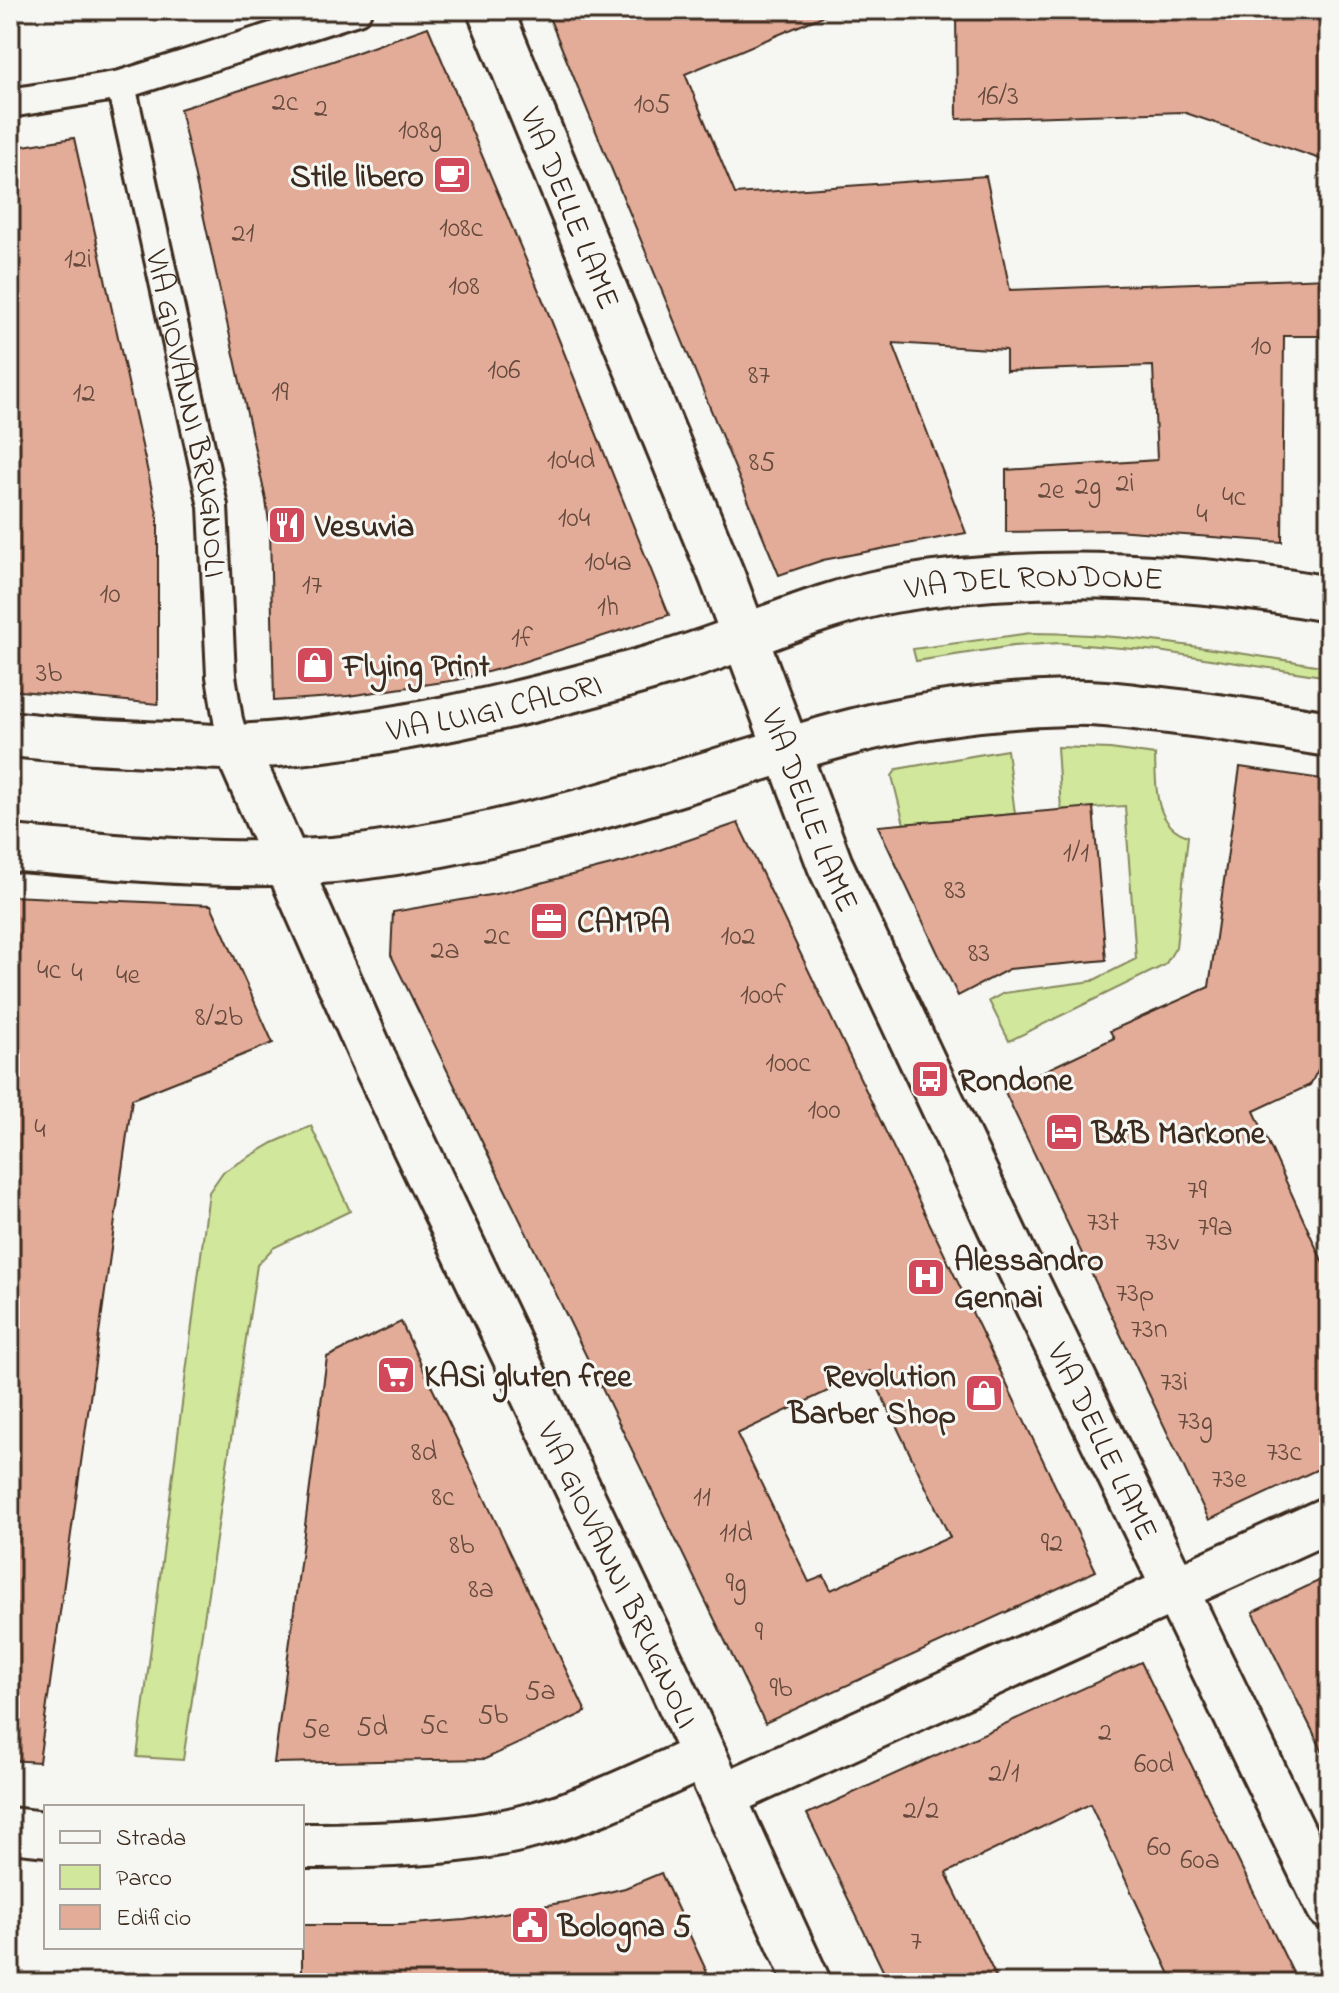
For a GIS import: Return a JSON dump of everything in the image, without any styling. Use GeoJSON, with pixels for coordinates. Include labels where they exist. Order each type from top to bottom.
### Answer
{"type":"FeatureCollection","features":[{"type":"Feature","properties":{"kind":"street","name":"VIA DELLE LAME"},"geometry":{"type":"LineString","coordinates":[[490,10],[608,292],[746,637],[804,799],[843,892],[1174,1591],[1329,1907]]}},
{"type":"Feature","properties":{"kind":"street","name":"VIA DEL RONDONE"},"geometry":{"type":"LineString","coordinates":[[746,637],[812,612],[891,590],[1004,578],[1137,576],[1240,585],[1329,599]]}},
{"type":"Feature","properties":{"kind":"street","name":"VIA LUIGI CALORI"},"geometry":{"type":"LineString","coordinates":[[10,734],[117,743],[236,747],[339,737],[466,715],[669,663],[746,637]]}},
{"type":"Feature","properties":{"kind":"street"},"geometry":{"type":"LineString","coordinates":[[10,848],[164,860],[287,862],[333,860],[399,851],[518,827],[705,777],[859,730],[937,716],[1071,702],[1187,712],[1329,734]]}},
{"type":"Feature","properties":{"kind":"street"},"geometry":{"type":"LineString","coordinates":[[236,747],[287,862]]}},
{"type":"Feature","properties":{"kind":"street","name":"VIA GIOVANNI BRUGNOLI"},"geometry":{"type":"LineString","coordinates":[[287,862],[376,1065],[723,1796],[808,1983]]}},
{"type":"Feature","properties":{"kind":"street"},"geometry":{"type":"LineString","coordinates":[[723,1796],[1329,1519]]}},
{"type":"Feature","properties":{"kind":"street"},"geometry":{"type":"LineString","coordinates":[[304,1846],[450,1838],[530,1827],[597,1804],[704,1756]]}},
{"type":"Feature","properties":{"kind":"street"},"geometry":{"type":"LineString","coordinates":[[10,1830],[44,1834]]}},
{"type":"Feature","properties":{"kind":"lane"},"geometry":{"type":"LineString","coordinates":[[10,103],[121,85],[357,10]]}},
{"type":"Feature","properties":{"kind":"lane","name":"VIA GIOVANNI BRUGNOLI"},"geometry":{"type":"LineString","coordinates":[[121,85],[213,506],[221,676],[236,747]]}},
{"type":"Feature","properties":{"kind":"green space"},"geometry":{"type":"Polygon","coordinates":[[[1030,633],[1105,636],[1218,650],[1329,667],[1329,677],[1158,651],[1060,643],[1013,646],[916,661],[913,649],[1030,633]]]}},
{"type":"Feature","properties":{"kind":"green space"},"geometry":{"type":"Polygon","coordinates":[[[1057,747],[1155,755],[1162,813],[1177,831],[1188,836],[1176,947],[1165,965],[1009,1041],[989,1001],[1004,993],[1092,981],[1136,959],[1125,806],[1061,810],[1057,747]]]}},
{"type":"Feature","properties":{"kind":"green space"},"geometry":{"type":"Polygon","coordinates":[[[1007,750],[1015,814],[904,824],[892,776],[897,769],[1007,750]]]}},
{"type":"Feature","properties":{"kind":"green space"},"geometry":{"type":"Polygon","coordinates":[[[311,1126],[350,1211],[273,1248],[257,1265],[183,1760],[137,1757],[209,1192],[223,1172],[273,1143],[311,1126]]]}},
{"type":"Feature","properties":{"kind":"building"},"geometry":{"type":"Polygon","coordinates":[[[546,10],[837,10],[685,74],[735,194],[986,176],[1010,290],[1329,278],[1329,336],[1284,336],[1282,542],[1115,530],[1006,532],[1006,470],[1157,460],[1153,366],[1006,371],[1006,350],[893,343],[966,533],[823,560],[779,575],[546,10]]]}},
{"type":"Feature","properties":{"kind":"building"},"geometry":{"type":"Polygon","coordinates":[[[956,10],[1172,10],[1172,14],[1329,10],[1329,162],[1183,112],[957,119],[956,10]]]}},
{"type":"Feature","properties":{"kind":"building"},"geometry":{"type":"Polygon","coordinates":[[[428,27],[547,310],[669,615],[457,680],[348,696],[274,701],[270,531],[266,500],[180,109],[333,61],[428,27]]]}},
{"type":"Feature","properties":{"kind":"building"},"geometry":{"type":"Polygon","coordinates":[[[74,138],[158,518],[158,704],[10,690],[10,148],[74,138]]]}},
{"type":"Feature","properties":{"kind":"building"},"geometry":{"type":"Polygon","coordinates":[[[1240,767],[1329,780],[1329,1049],[1310,1085],[1254,1111],[1329,1276],[1329,1464],[1209,1520],[1004,1090],[1114,1038],[1110,1031],[1209,987],[1240,767]]]}},
{"type":"Feature","properties":{"kind":"building"},"geometry":{"type":"Polygon","coordinates":[[[1093,807],[1106,960],[1009,969],[958,996],[878,826],[1093,807]]]}},
{"type":"Feature","properties":{"kind":"building"},"geometry":{"type":"Polygon","coordinates":[[[738,823],[1096,1571],[765,1723],[391,955],[393,912],[501,893],[627,861],[738,823]],[[870,1371],[737,1434],[809,1582],[824,1576],[831,1590],[950,1537],[870,1371]]]}},
{"type":"Feature","properties":{"kind":"building"},"geometry":{"type":"Polygon","coordinates":[[[10,896],[211,905],[273,1043],[132,1099],[39,1762],[10,1760],[10,896]]]}},
{"type":"Feature","properties":{"kind":"building"},"geometry":{"type":"Polygon","coordinates":[[[401,1322],[586,1712],[485,1759],[274,1763],[327,1357],[401,1322]]]}},
{"type":"Feature","properties":{"kind":"building"},"geometry":{"type":"Polygon","coordinates":[[[1329,1576],[1329,1764],[1253,1612],[1329,1576]]]}},
{"type":"Feature","properties":{"kind":"building"},"geometry":{"type":"Polygon","coordinates":[[[1141,1662],[1298,1983],[1174,1983],[1090,1804],[946,1873],[999,1983],[889,1983],[807,1814],[1141,1662]]]}},
{"type":"Feature","properties":{"kind":"building"},"geometry":{"type":"Polygon","coordinates":[[[661,1873],[712,1983],[302,1983],[304,1925],[400,1925],[465,1920],[625,1888],[661,1873]]]}},
{"type":"Feature","properties":{"kind":"place","name":"Stile libero"},"geometry":{"type":"Point","coordinates":[452,175]}},
{"type":"Feature","properties":{"kind":"place","name":"Vesuvia"},"geometry":{"type":"Point","coordinates":[287,525]}},
{"type":"Feature","properties":{"kind":"place","name":"Flying Print"},"geometry":{"type":"Point","coordinates":[315,665]}},
{"type":"Feature","properties":{"kind":"place","name":"CAMPA"},"geometry":{"type":"Point","coordinates":[549,921]}},
{"type":"Feature","properties":{"kind":"place","name":"Rondone"},"geometry":{"type":"Point","coordinates":[930,1079]}},
{"type":"Feature","properties":{"kind":"place","name":"B&B Markone"},"geometry":{"type":"Point","coordinates":[1064,1132]}},
{"type":"Feature","properties":{"kind":"place","name":"Alessandro Gennai"},"geometry":{"type":"Point","coordinates":[926,1277]}},
{"type":"Feature","properties":{"kind":"place","name":"KASi gluten free"},"geometry":{"type":"Point","coordinates":[396,1375]}},
{"type":"Feature","properties":{"kind":"place","name":"Revolution Barber Shop"},"geometry":{"type":"Point","coordinates":[984,1393]}},
{"type":"Feature","properties":{"kind":"place","name":"Bologna 5"},"geometry":{"type":"Point","coordinates":[530,1925]}}]}
